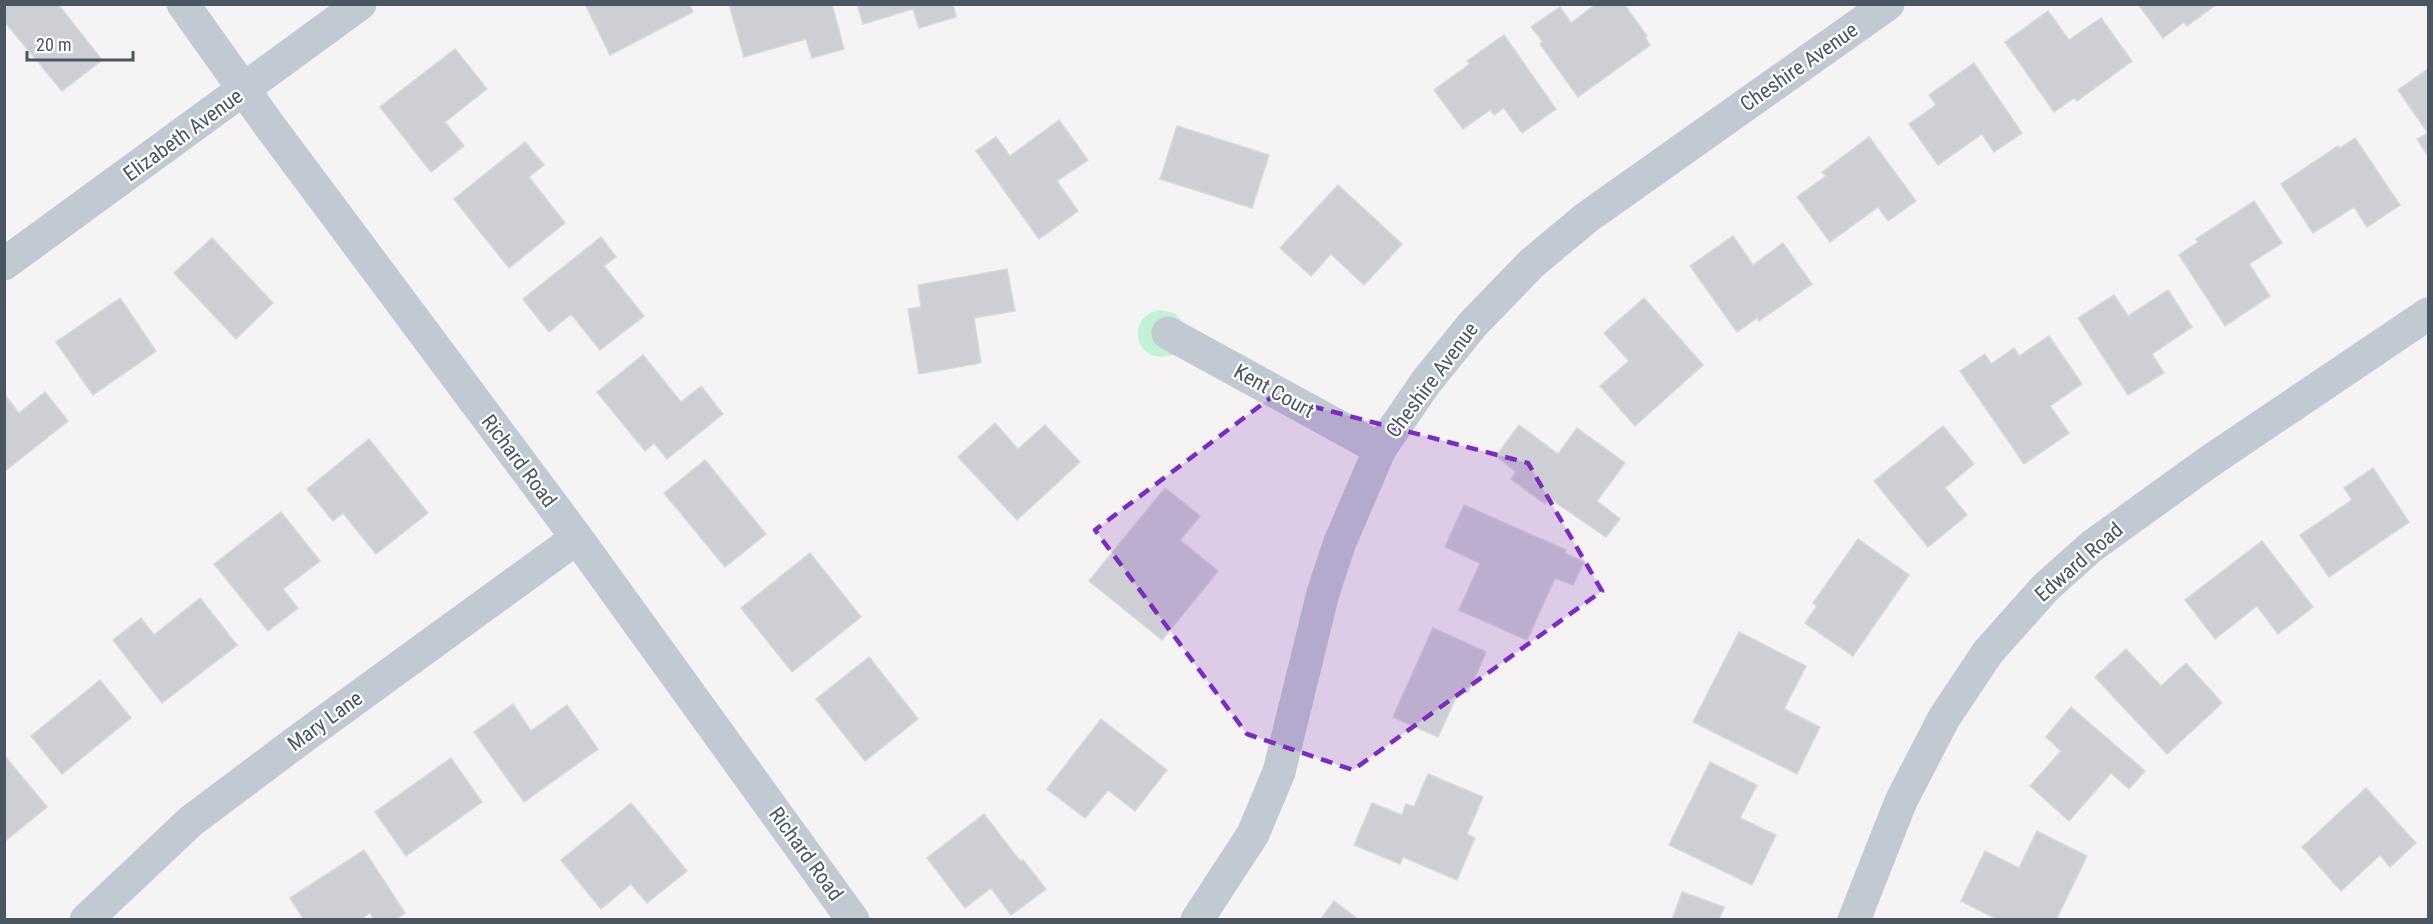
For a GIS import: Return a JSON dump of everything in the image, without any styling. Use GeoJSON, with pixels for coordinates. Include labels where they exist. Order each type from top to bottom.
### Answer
{"type":"FeatureCollection","features":[{"type":"Feature","properties":{"kind":"street","name":"Richard Road"},"geometry":{"type":"LineString","coordinates":[[183,4],[244,90],[577,538],[853,920]]}},
{"type":"Feature","properties":{"kind":"street","name":"Elizabeth Avenue"},"geometry":{"type":"LineString","coordinates":[[4,264],[360,4]]}},
{"type":"Feature","properties":{"kind":"street","name":"Cheshire Avenue"},"geometry":{"type":"LineString","coordinates":[[1197,920],[1253,834],[1279,772],[1323,593],[1340,542],[1380,449],[1426,382],[1473,324],[1532,263],[1586,218],[1888,4]]}},
{"type":"Feature","properties":{"kind":"street","name":"Edward Road"},"geometry":{"type":"LineString","coordinates":[[1854,920],[1901,801],[1944,718],[1988,652],[2046,587],[2092,546],[2201,468],[2428,314]]}},
{"type":"Feature","properties":{"kind":"street","name":"Kent Court"},"geometry":{"type":"LineString","coordinates":[[1168,333],[1380,449]]}},
{"type":"Feature","properties":{"kind":"street","name":"Mary Lane"},"geometry":{"type":"LineString","coordinates":[[86,920],[191,821],[577,538]]}},
{"type":"Feature","properties":{"kind":"highlighted area"},"geometry":{"type":"Polygon","coordinates":[[[1273,396],[1528,463],[1602,591],[1353,770],[1247,734],[1095,530],[1273,396]]]}},
{"type":"Feature","properties":{"kind":"green space"},"geometry":{"type":"Polygon","coordinates":[[[1160,310],[1175,313],[1185,325],[1175,354],[1161,357],[1143,348],[1138,331],[1141,322],[1148,314],[1160,310]]]}},
{"type":"Feature","properties":{"kind":"building"},"geometry":{"type":"Polygon","coordinates":[[[9,4],[58,4],[102,60],[62,91],[4,21],[4,8],[9,4]]]}},
{"type":"Feature","properties":{"kind":"building"},"geometry":{"type":"Polygon","coordinates":[[[585,4],[689,4],[693,12],[610,55],[585,4]]]}},
{"type":"Feature","properties":{"kind":"building"},"geometry":{"type":"Polygon","coordinates":[[[729,4],[832,4],[844,49],[812,58],[806,39],[744,57],[729,4]]]}},
{"type":"Feature","properties":{"kind":"building"},"geometry":{"type":"Polygon","coordinates":[[[857,4],[953,4],[956,17],[919,28],[913,9],[863,24],[857,4]]]}},
{"type":"Feature","properties":{"kind":"building"},"geometry":{"type":"Polygon","coordinates":[[[1596,4],[1624,4],[1647,36],[1645,38],[1650,45],[1578,97],[1540,44],[1543,42],[1531,27],[1560,7],[1571,23],[1596,4]]]}},
{"type":"Feature","properties":{"kind":"building"},"geometry":{"type":"Polygon","coordinates":[[[2138,4],[2217,4],[2187,26],[2184,22],[2163,38],[2138,4]]]}},
{"type":"Feature","properties":{"kind":"building"},"geometry":{"type":"Polygon","coordinates":[[[2048,11],[2069,40],[2101,18],[2132,61],[2077,101],[2074,98],[2054,112],[2005,42],[2048,11]]]}},
{"type":"Feature","properties":{"kind":"building"},"geometry":{"type":"Polygon","coordinates":[[[1504,35],[1556,109],[1522,133],[1504,108],[1494,115],[1490,110],[1463,129],[1434,90],[1470,64],[1467,61],[1504,35]]]}},
{"type":"Feature","properties":{"kind":"building"},"geometry":{"type":"Polygon","coordinates":[[[455,49],[487,89],[445,122],[464,146],[431,172],[380,107],[455,49]]]}},
{"type":"Feature","properties":{"kind":"building"},"geometry":{"type":"Polygon","coordinates":[[[1974,63],[2022,133],[1994,152],[1982,134],[1938,165],[1909,124],[1936,105],[1929,95],[1974,63]]]}},
{"type":"Feature","properties":{"kind":"building"},"geometry":{"type":"Polygon","coordinates":[[[2428,69],[2428,133],[2398,90],[2428,69]]]}},
{"type":"Feature","properties":{"kind":"building"},"geometry":{"type":"Polygon","coordinates":[[[1059,120],[1088,160],[1057,181],[1078,211],[1039,239],[976,151],[996,137],[1010,156],[1059,120]]]}},
{"type":"Feature","properties":{"kind":"building"},"geometry":{"type":"Polygon","coordinates":[[[1177,126],[1269,155],[1252,208],[1160,179],[1177,126]]]}},
{"type":"Feature","properties":{"kind":"building"},"geometry":{"type":"Polygon","coordinates":[[[2428,133],[2428,156],[2417,139],[2428,133]]]}},
{"type":"Feature","properties":{"kind":"building"},"geometry":{"type":"Polygon","coordinates":[[[1869,137],[1916,201],[1888,221],[1878,207],[1830,242],[1797,197],[1826,176],[1822,172],[1869,137]]]}},
{"type":"Feature","properties":{"kind":"building"},"geometry":{"type":"Polygon","coordinates":[[[2355,138],[2400,205],[2367,227],[2354,207],[2313,233],[2281,184],[2338,146],[2340,148],[2355,138]]]}},
{"type":"Feature","properties":{"kind":"building"},"geometry":{"type":"Polygon","coordinates":[[[525,142],[544,165],[529,177],[565,223],[509,268],[454,199],[525,142]]]}},
{"type":"Feature","properties":{"kind":"building"},"geometry":{"type":"Polygon","coordinates":[[[1338,185],[1402,244],[1364,285],[1331,254],[1311,276],[1280,248],[1338,185]]]}},
{"type":"Feature","properties":{"kind":"building"},"geometry":{"type":"Polygon","coordinates":[[[2254,201],[2282,243],[2249,264],[2270,296],[2225,326],[2179,255],[2198,242],[2196,239],[2254,201]]]}},
{"type":"Feature","properties":{"kind":"building"},"geometry":{"type":"Polygon","coordinates":[[[1733,236],[1753,265],[1783,243],[1812,284],[1759,321],[1757,318],[1737,332],[1690,266],[1733,236]]]}},
{"type":"Feature","properties":{"kind":"building"},"geometry":{"type":"Polygon","coordinates":[[[601,237],[616,257],[604,266],[644,316],[600,350],[571,314],[549,332],[523,299],[601,237]]]}},
{"type":"Feature","properties":{"kind":"building"},"geometry":{"type":"Polygon","coordinates":[[[212,238],[273,303],[236,339],[174,273],[212,238]]]}},
{"type":"Feature","properties":{"kind":"building"},"geometry":{"type":"Polygon","coordinates":[[[1007,269],[1015,311],[974,318],[981,363],[919,374],[908,309],[921,307],[918,285],[1007,269]]]}},
{"type":"Feature","properties":{"kind":"building"},"geometry":{"type":"Polygon","coordinates":[[[2168,290],[2192,327],[2152,354],[2164,373],[2128,395],[2078,318],[2114,295],[2128,316],[2168,290]]]}},
{"type":"Feature","properties":{"kind":"building"},"geometry":{"type":"Polygon","coordinates":[[[120,298],[156,351],[93,395],[56,342],[120,298]]]}},
{"type":"Feature","properties":{"kind":"building"},"geometry":{"type":"Polygon","coordinates":[[[1644,298],[1703,365],[1635,426],[1600,386],[1629,361],[1604,333],[1644,298]]]}},
{"type":"Feature","properties":{"kind":"building"},"geometry":{"type":"Polygon","coordinates":[[[2049,336],[2082,384],[2050,406],[2069,433],[2024,464],[1960,371],[1985,354],[1991,364],[2014,348],[2019,356],[2049,336]]]}},
{"type":"Feature","properties":{"kind":"building"},"geometry":{"type":"Polygon","coordinates":[[[643,355],[681,402],[701,386],[723,414],[667,459],[654,443],[645,451],[597,392],[643,355]]]}},
{"type":"Feature","properties":{"kind":"building"},"geometry":{"type":"Polygon","coordinates":[[[45,392],[68,421],[5,471],[4,394],[19,413],[45,392]]]}},
{"type":"Feature","properties":{"kind":"building"},"geometry":{"type":"Polygon","coordinates":[[[995,423],[1018,449],[1045,425],[1080,462],[1017,520],[958,457],[995,423]]]}},
{"type":"Feature","properties":{"kind":"building"},"geometry":{"type":"Polygon","coordinates":[[[1519,425],[1558,454],[1577,428],[1625,463],[1597,501],[1620,519],[1606,537],[1549,498],[1545,504],[1511,479],[1516,472],[1496,456],[1519,425]]]}},
{"type":"Feature","properties":{"kind":"building"},"geometry":{"type":"Polygon","coordinates":[[[1943,426],[1974,464],[1945,488],[1967,515],[1928,547],[1874,481],[1943,426]]]}},
{"type":"Feature","properties":{"kind":"building"},"geometry":{"type":"Polygon","coordinates":[[[369,439],[428,513],[376,554],[343,513],[333,521],[307,489],[369,439]]]}},
{"type":"Feature","properties":{"kind":"building"},"geometry":{"type":"Polygon","coordinates":[[[705,460],[766,534],[725,567],[664,493],[705,460]]]}},
{"type":"Feature","properties":{"kind":"building"},"geometry":{"type":"Polygon","coordinates":[[[2373,468],[2409,522],[2329,577],[2300,535],[2352,500],[2344,488],[2373,468]]]}},
{"type":"Feature","properties":{"kind":"building"},"geometry":{"type":"Polygon","coordinates":[[[1165,488],[1200,516],[1180,540],[1218,571],[1162,640],[1089,581],[1165,488]]]}},
{"type":"Feature","properties":{"kind":"building"},"geometry":{"type":"Polygon","coordinates":[[[1464,505],[1566,550],[1565,553],[1584,562],[1573,585],[1555,578],[1527,640],[1459,610],[1480,563],[1445,547],[1464,505]]]}},
{"type":"Feature","properties":{"kind":"building"},"geometry":{"type":"Polygon","coordinates":[[[281,512],[320,561],[283,589],[298,608],[268,631],[214,564],[281,512]]]}},
{"type":"Feature","properties":{"kind":"building"},"geometry":{"type":"Polygon","coordinates":[[[1858,539],[1909,575],[1853,656],[1805,623],[1817,606],[1813,603],[1858,539]]]}},
{"type":"Feature","properties":{"kind":"building"},"geometry":{"type":"Polygon","coordinates":[[[2262,541],[2313,607],[2278,634],[2257,606],[2215,639],[2185,600],[2262,541]]]}},
{"type":"Feature","properties":{"kind":"building"},"geometry":{"type":"Polygon","coordinates":[[[810,553],[861,617],[792,672],[741,608],[810,553]]]}},
{"type":"Feature","properties":{"kind":"building"},"geometry":{"type":"Polygon","coordinates":[[[200,598],[237,645],[162,703],[113,640],[141,618],[154,635],[200,598]]]}},
{"type":"Feature","properties":{"kind":"building"},"geometry":{"type":"Polygon","coordinates":[[[1433,628],[1486,652],[1468,693],[1460,689],[1438,737],[1393,717],[1433,628]]]}},
{"type":"Feature","properties":{"kind":"building"},"geometry":{"type":"Polygon","coordinates":[[[1739,632],[1806,666],[1784,709],[1820,727],[1797,774],[1693,722],[1739,632]]]}},
{"type":"Feature","properties":{"kind":"building"},"geometry":{"type":"Polygon","coordinates":[[[2126,649],[2161,686],[2186,663],[2222,703],[2167,754],[2095,677],[2126,649]]]}},
{"type":"Feature","properties":{"kind":"building"},"geometry":{"type":"Polygon","coordinates":[[[869,657],[918,719],[865,761],[816,699],[869,657]]]}},
{"type":"Feature","properties":{"kind":"building"},"geometry":{"type":"Polygon","coordinates":[[[100,680],[131,718],[62,774],[31,736],[100,680]]]}},
{"type":"Feature","properties":{"kind":"building"},"geometry":{"type":"Polygon","coordinates":[[[513,704],[531,731],[567,705],[598,749],[524,802],[474,732],[513,704]]]}},
{"type":"Feature","properties":{"kind":"building"},"geometry":{"type":"Polygon","coordinates":[[[2071,707],[2145,771],[2129,789],[2111,773],[2069,821],[2030,786],[2061,751],[2046,737],[2071,707]]]}},
{"type":"Feature","properties":{"kind":"building"},"geometry":{"type":"Polygon","coordinates":[[[1101,719],[1167,770],[1135,811],[1108,790],[1085,818],[1047,789],[1101,719]]]}},
{"type":"Feature","properties":{"kind":"building"},"geometry":{"type":"Polygon","coordinates":[[[4,755],[47,807],[4,842],[4,755]]]}},
{"type":"Feature","properties":{"kind":"building"},"geometry":{"type":"Polygon","coordinates":[[[451,758],[482,802],[406,856],[375,812],[451,758]]]}},
{"type":"Feature","properties":{"kind":"building"},"geometry":{"type":"Polygon","coordinates":[[[1710,762],[1757,785],[1740,818],[1776,835],[1752,885],[1669,845],[1710,762]]]}},
{"type":"Feature","properties":{"kind":"building"},"geometry":{"type":"Polygon","coordinates":[[[1428,774],[1483,797],[1467,834],[1475,838],[1457,880],[1403,857],[1400,864],[1354,845],[1372,803],[1402,815],[1406,804],[1414,807],[1428,774]]]}},
{"type":"Feature","properties":{"kind":"building"},"geometry":{"type":"Polygon","coordinates":[[[2366,788],[2416,843],[2390,867],[2380,855],[2341,891],[2302,847],[2366,788]]]}},
{"type":"Feature","properties":{"kind":"building"},"geometry":{"type":"Polygon","coordinates":[[[631,803],[687,871],[647,903],[631,884],[601,909],[561,860],[631,803]]]}},
{"type":"Feature","properties":{"kind":"building"},"geometry":{"type":"Polygon","coordinates":[[[984,814],[1020,861],[1023,860],[1046,889],[1011,915],[991,888],[965,908],[927,858],[984,814]]]}},
{"type":"Feature","properties":{"kind":"building"},"geometry":{"type":"Polygon","coordinates":[[[2037,831],[2087,856],[2056,920],[1998,920],[1961,901],[1985,851],[2019,868],[2037,831]]]}},
{"type":"Feature","properties":{"kind":"building"},"geometry":{"type":"Polygon","coordinates":[[[364,850],[405,913],[395,920],[374,920],[370,913],[360,920],[304,920],[290,898],[364,850]]]}},
{"type":"Feature","properties":{"kind":"building"},"geometry":{"type":"Polygon","coordinates":[[[1682,892],[1724,907],[1719,920],[1672,920],[1682,892]]]}},
{"type":"Feature","properties":{"kind":"building"},"geometry":{"type":"Polygon","coordinates":[[[1334,901],[1359,920],[1320,920],[1334,901]]]}}]}
